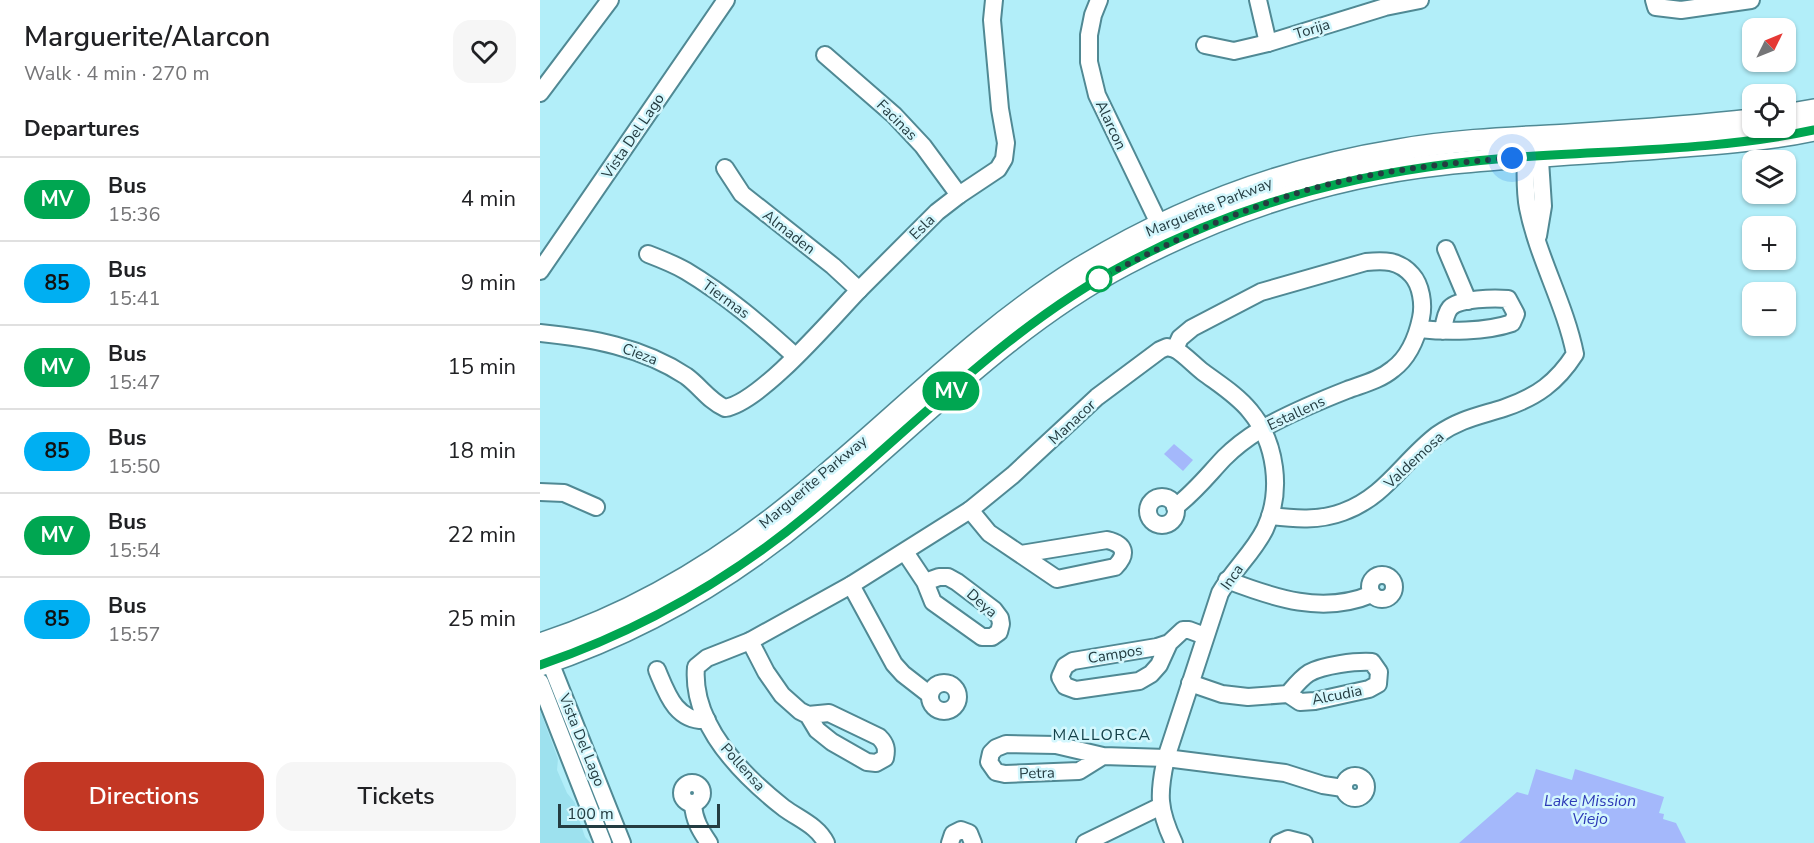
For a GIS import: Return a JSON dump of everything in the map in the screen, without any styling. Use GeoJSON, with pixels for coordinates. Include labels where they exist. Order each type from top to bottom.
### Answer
{"type":"FeatureCollection","features":[{"type":"Feature","properties":{"kind":"main road"},"geometry":{"type":"LineString","coordinates":[[1796,113],[1814,110]]}},
{"type":"Feature","properties":{"kind":"main road","name":"Marguerite Parkway"},"geometry":{"type":"LineString","coordinates":[[542,650],[630,628],[722,578],[811,512],[997,351],[1072,296],[1123,265],[1164,234],[1204,227],[1322,186],[1387,172],[1440,165],[1532,147],[1742,121]]}},
{"type":"Feature","properties":{"kind":"main road","name":"Marguerite Parkway"},"geometry":{"type":"LineString","coordinates":[[1532,147],[1735,142],[1814,130]]}},
{"type":"Feature","properties":{"kind":"street"},"geometry":{"type":"LineString","coordinates":[[540,93],[610,0]]}},
{"type":"Feature","properties":{"kind":"street","name":"Vista Del Lago"},"geometry":{"type":"LineString","coordinates":[[540,271],[726,0]]}},
{"type":"Feature","properties":{"kind":"street","name":"Esla"},"geometry":{"type":"LineString","coordinates":[[725,408],[734,406],[749,397],[795,356],[937,212],[998,169],[1004,159],[1006,143],[1000,109],[992,20],[994,0]]}},
{"type":"Feature","properties":{"kind":"street","name":"Alarcon"},"geometry":{"type":"LineString","coordinates":[[1099,0],[1089,35],[1089,62],[1097,95],[1164,234]]}},
{"type":"Feature","properties":{"kind":"street"},"geometry":{"type":"LineString","coordinates":[[1258,0],[1268,43]]}},
{"type":"Feature","properties":{"kind":"street","name":"Torija"},"geometry":{"type":"LineString","coordinates":[[1204,45],[1234,51],[1268,43],[1385,7],[1420,0]]}},
{"type":"Feature","properties":{"kind":"street"},"geometry":{"type":"LineString","coordinates":[[1655,3],[1681,10],[1751,0]]}},
{"type":"Feature","properties":{"kind":"street","name":"Facinas"},"geometry":{"type":"LineString","coordinates":[[825,55],[894,115],[923,146],[959,195]]}},
{"type":"Feature","properties":{"kind":"street","name":"Valdemosa"},"geometry":{"type":"LineString","coordinates":[[1270,516],[1298,520],[1322,518],[1359,505],[1375,496],[1421,449],[1455,423],[1522,401],[1546,388],[1564,372],[1575,354],[1570,330],[1545,268],[1537,240],[1532,147]]}},
{"type":"Feature","properties":{"kind":"street","name":"Almaden"},"geometry":{"type":"LineString","coordinates":[[725,168],[742,194],[833,266],[859,290]]}},
{"type":"Feature","properties":{"kind":"street"},"geometry":{"type":"LineString","coordinates":[[1446,249],[1468,302]]}},
{"type":"Feature","properties":{"kind":"street","name":"Tiermas"},"geometry":{"type":"LineString","coordinates":[[648,254],[684,270],[721,295],[756,321],[795,356]]}},
{"type":"Feature","properties":{"kind":"street","name":"Manacor"},"geometry":{"type":"LineString","coordinates":[[696,667],[707,658],[750,640],[851,585],[970,510],[1013,475],[1097,397],[1122,378],[1160,350],[1167,347],[1175,349],[1180,338],[1192,328],[1261,292],[1366,262],[1384,260],[1399,264],[1417,280],[1422,312],[1419,329]]}},
{"type":"Feature","properties":{"kind":"street"},"geometry":{"type":"LineString","coordinates":[[1419,329],[1443,331],[1502,326],[1512,323],[1516,315],[1508,299],[1459,302],[1447,314],[1443,331]]}},
{"type":"Feature","properties":{"kind":"street","name":"Estallens"},"geometry":{"type":"LineString","coordinates":[[1175,507],[1189,497],[1225,457],[1262,429],[1333,395],[1381,378],[1393,370],[1404,358],[1419,329]]}},
{"type":"Feature","properties":{"kind":"street","name":"Cieza"},"geometry":{"type":"LineString","coordinates":[[540,333],[586,338],[650,356],[688,378],[708,397],[725,408]]}},
{"type":"Feature","properties":{"kind":"street","name":"Inca"},"geometry":{"type":"LineString","coordinates":[[1174,843],[1163,820],[1161,806],[1161,778],[1166,758],[1220,593],[1227,580],[1253,550],[1270,516],[1275,486],[1272,455],[1262,429],[1250,410],[1175,349]]}},
{"type":"Feature","properties":{"kind":"street"},"geometry":{"type":"LineString","coordinates":[[540,492],[564,493],[596,507]]}},
{"type":"Feature","properties":{"kind":"street"},"geometry":{"type":"LineString","coordinates":[[970,510],[989,533],[1057,579],[1115,567],[1122,561],[1124,555],[1121,546],[1107,540],[1021,554]]}},
{"type":"Feature","properties":{"kind":"street"},"geometry":{"type":"LineString","coordinates":[[905,552],[925,582]]}},
{"type":"Feature","properties":{"kind":"street"},"geometry":{"type":"LineString","coordinates":[[1227,580],[1258,592],[1306,604],[1355,602],[1372,594]]}},
{"type":"Feature","properties":{"kind":"street"},"geometry":{"type":"LineString","coordinates":[[851,585],[894,663],[903,674],[930,695]]}},
{"type":"Feature","properties":{"kind":"street","name":"Campos"},"geometry":{"type":"LineString","coordinates":[[1169,643],[1073,661],[1065,666],[1060,677],[1065,686],[1076,690],[1139,681],[1151,674],[1159,664],[1169,643],[1183,630],[1205,636]]}},
{"type":"Feature","properties":{"kind":"street"},"geometry":{"type":"LineString","coordinates":[[750,640],[766,672],[782,695],[808,715]]}},
{"type":"Feature","properties":{"kind":"street","name":"Vista Del Lago"},"geometry":{"type":"LineString","coordinates":[[542,650],[622,843]]}},
{"type":"Feature","properties":{"kind":"street","name":"Alcudia"},"geometry":{"type":"LineString","coordinates":[[1190,683],[1222,694],[1248,698],[1288,694],[1309,673],[1324,668],[1361,661],[1372,662],[1379,672],[1378,684],[1369,689],[1300,702],[1288,694]]}},
{"type":"Feature","properties":{"kind":"street","name":"Pollensa"},"geometry":{"type":"LineString","coordinates":[[696,667],[695,680],[707,720],[725,749],[769,796],[820,832],[826,843]]}},
{"type":"Feature","properties":{"kind":"street"},"geometry":{"type":"LineString","coordinates":[[657,670],[671,704],[695,721],[707,720]]}},
{"type":"Feature","properties":{"kind":"street","name":"Vista Del Lago"},"geometry":{"type":"LineString","coordinates":[[540,682],[603,843]]}},
{"type":"Feature","properties":{"kind":"street","name":"Petra"},"geometry":{"type":"LineString","coordinates":[[1103,756],[1079,771],[1005,774],[996,772],[989,762],[991,753],[1006,744],[1056,744],[1103,756],[1166,758],[1285,773],[1323,785],[1343,788]]}},
{"type":"Feature","properties":{"kind":"street"},"geometry":{"type":"LineString","coordinates":[[693,804],[694,816],[699,829],[709,843]]}},
{"type":"Feature","properties":{"kind":"street"},"geometry":{"type":"LineString","coordinates":[[1085,843],[1161,806]]}},
{"type":"Feature","properties":{"kind":"street"},"geometry":{"type":"LineString","coordinates":[[950,843],[953,834],[961,830],[969,833],[973,843]]}},
{"type":"Feature","properties":{"kind":"street"},"geometry":{"type":"LineString","coordinates":[[1279,843],[1288,839],[1304,843]]}},
{"type":"Feature","properties":{"kind":"shaded area"},"geometry":{"type":"Polygon","coordinates":[[[540,710],[558,759],[557,770],[567,793],[575,803],[576,814],[585,837],[591,843],[540,843],[540,710]]]}},
{"type":"Feature","properties":{"kind":"water"},"geometry":{"type":"Polygon","coordinates":[[[1174,444],[1193,460],[1183,471],[1164,454],[1174,444]]]}},
{"type":"Feature","properties":{"kind":"water","name":"Lake Mission Viejo"},"geometry":{"type":"Polygon","coordinates":[[[1536,769],[1572,780],[1575,769],[1664,797],[1659,813],[1664,814],[1663,819],[1676,823],[1686,843],[1459,843],[1517,792],[1528,795],[1536,769]]]}},
{"type":"Feature","properties":{"kind":"bus line","name":"MV"},"geometry":{"type":"LineString","coordinates":[[540,665],[630,628],[722,578],[811,512],[997,351],[1072,296],[1123,265],[1204,227],[1322,186],[1387,172],[1497,159],[1735,142],[1814,130]]}},
{"type":"Feature","properties":{"kind":"district","name":"MALLORCA"},"geometry":{"type":"Point","coordinates":[1102,734]}},
{"type":"Feature","properties":{"kind":"route"},"geometry":{"type":"LineString","coordinates":[[1099,279],[1153,250],[1204,227],[1322,186],[1387,172],[1512,158]]}}]}
